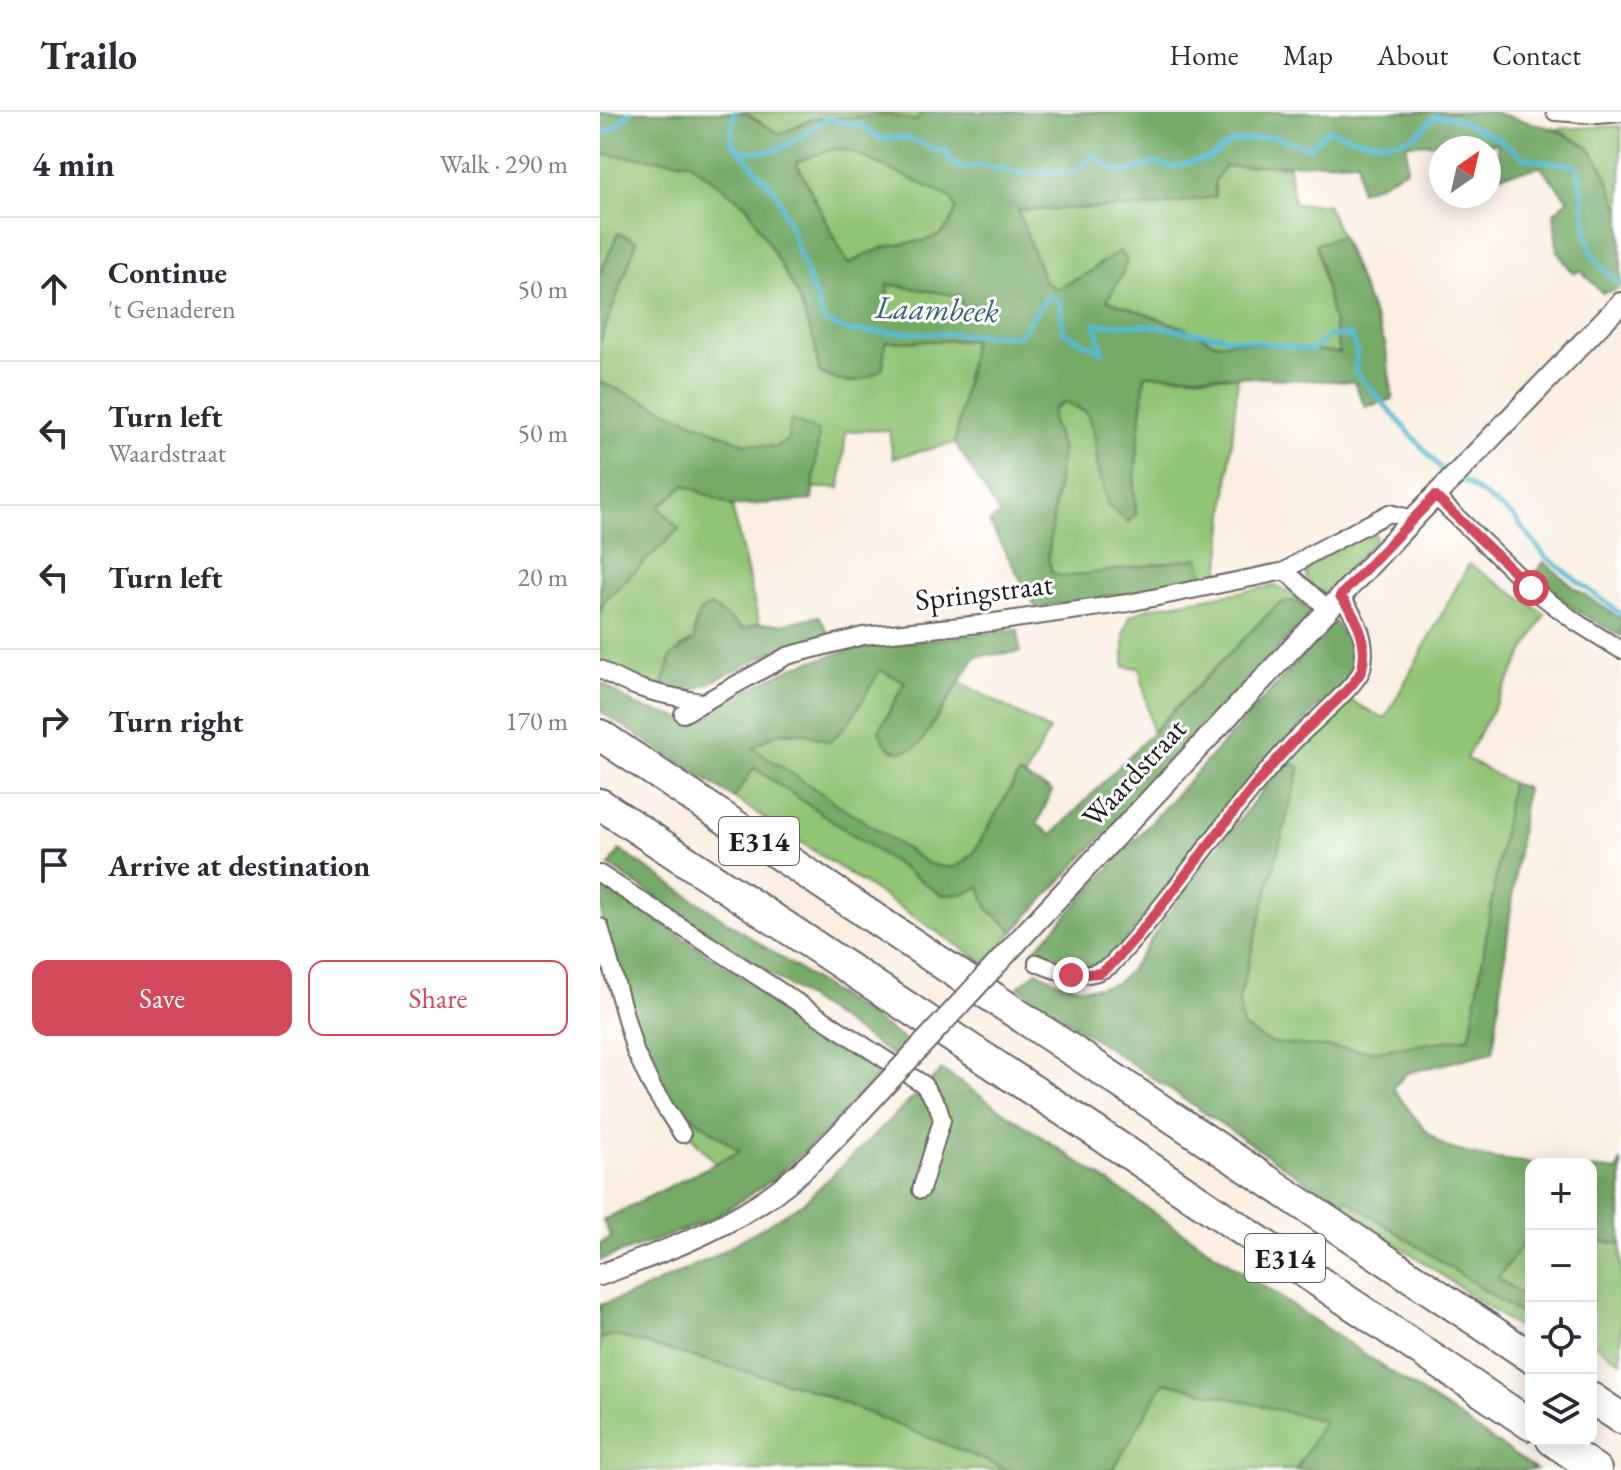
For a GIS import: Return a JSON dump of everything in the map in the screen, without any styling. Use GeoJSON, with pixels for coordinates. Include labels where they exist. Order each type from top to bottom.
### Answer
{"type":"FeatureCollection","features":[{"type":"Feature","properties":{"kind":"highway","name":"E314"},"geometry":{"type":"LineString","coordinates":[[600,735],[1525,1353]]}},
{"type":"Feature","properties":{"kind":"highway","name":"E314"},"geometry":{"type":"LineString","coordinates":[[600,804],[1152,1169],[1525,1421]]}},
{"type":"Feature","properties":{"kind":"highway"},"geometry":{"type":"LineString","coordinates":[[1597,1402],[1621,1418]]}},
{"type":"Feature","properties":{"kind":"highway"},"geometry":{"type":"LineString","coordinates":[[1561,1446],[1596,1470]]}},
{"type":"Feature","properties":{"kind":"street"},"geometry":{"type":"LineString","coordinates":[[1555,112],[1621,113]]}},
{"type":"Feature","properties":{"kind":"street"},"geometry":{"type":"LineString","coordinates":[[1413,519],[1621,303]]}},
{"type":"Feature","properties":{"kind":"street"},"geometry":{"type":"LineString","coordinates":[[1435,496],[1531,588],[1576,622],[1621,650]]}},
{"type":"Feature","properties":{"kind":"street","name":"Springstraat"},"geometry":{"type":"LineString","coordinates":[[683,714],[787,656],[863,636],[980,624],[1128,603],[1285,571],[1389,513],[1413,519]]}},
{"type":"Feature","properties":{"kind":"street","name":"Waardstraat"},"geometry":{"type":"LineString","coordinates":[[600,1275],[716,1229],[760,1203],[837,1137],[1413,519]]}},
{"type":"Feature","properties":{"kind":"street"},"geometry":{"type":"LineString","coordinates":[[1037,963],[1071,975],[1100,973],[1111,965],[1254,786],[1320,714],[1349,689],[1361,672],[1364,655],[1362,634],[1353,612],[1285,571]]}},
{"type":"Feature","properties":{"kind":"street"},"geometry":{"type":"LineString","coordinates":[[600,669],[620,682],[656,695],[701,702]]}},
{"type":"Feature","properties":{"kind":"street"},"geometry":{"type":"LineString","coordinates":[[600,874],[923,1084],[938,1106],[942,1120],[921,1190]]}},
{"type":"Feature","properties":{"kind":"street"},"geometry":{"type":"LineString","coordinates":[[600,927],[635,1051],[652,1087],[682,1134]]}},
{"type":"Feature","properties":{"kind":"green space"},"geometry":{"type":"Polygon","coordinates":[[[600,112],[744,112],[780,134],[812,119],[890,115],[916,121],[923,112],[1492,112],[1555,129],[1587,146],[1602,166],[1621,212],[1621,286],[1602,293],[1580,270],[1574,274],[1557,252],[1554,213],[1568,200],[1541,167],[1502,175],[1501,136],[1429,136],[1429,144],[1407,144],[1407,169],[1360,191],[1358,161],[1224,167],[1215,180],[1215,197],[1147,207],[1018,210],[1044,281],[1057,289],[1088,273],[1119,251],[1127,260],[1107,300],[1187,329],[1217,344],[1232,341],[1340,353],[1316,244],[1341,236],[1385,343],[1393,399],[1365,407],[1354,382],[1145,375],[1134,486],[1136,514],[1128,522],[1108,506],[1098,472],[1095,437],[1087,413],[1065,402],[1053,409],[1052,421],[1062,449],[1048,558],[1052,573],[1064,577],[1199,558],[1204,581],[1036,608],[989,522],[1000,515],[955,443],[973,340],[885,342],[883,368],[860,380],[844,381],[819,372],[815,344],[796,292],[747,206],[689,162],[600,154],[600,112]],[[833,149],[796,162],[848,264],[883,248],[927,240],[944,231],[951,222],[956,209],[950,197],[850,151],[833,149]],[[888,284],[886,316],[963,315],[960,296],[888,284]]]}},
{"type":"Feature","properties":{"kind":"green space"},"geometry":{"type":"Polygon","coordinates":[[[744,112],[923,112],[916,121],[890,115],[812,119],[780,134],[744,112]]]}},
{"type":"Feature","properties":{"kind":"green space"},"geometry":{"type":"Polygon","coordinates":[[[1620,126],[1621,212],[1602,166],[1587,147],[1555,129],[1620,126]]]}},
{"type":"Feature","properties":{"kind":"green space"},"geometry":{"type":"Polygon","coordinates":[[[833,149],[850,151],[950,197],[956,209],[951,222],[944,231],[927,240],[883,248],[848,264],[796,161],[833,149]]]}},
{"type":"Feature","properties":{"kind":"green space"},"geometry":{"type":"Polygon","coordinates":[[[600,154],[689,162],[747,206],[796,292],[815,344],[819,372],[829,377],[845,382],[859,381],[883,368],[884,342],[973,340],[955,443],[893,458],[889,430],[846,431],[840,488],[813,488],[819,432],[776,447],[743,443],[600,382],[600,342],[637,241],[618,233],[600,275],[600,154]]]}},
{"type":"Feature","properties":{"kind":"green space"},"geometry":{"type":"Polygon","coordinates":[[[1245,164],[1289,166],[1294,204],[1327,204],[1341,236],[1316,245],[1341,353],[1232,341],[1217,344],[1187,329],[1107,300],[1122,275],[1102,261],[1088,273],[1057,289],[1044,281],[1017,210],[1147,207],[1214,197],[1215,180],[1224,167],[1245,164]]]}},
{"type":"Feature","properties":{"kind":"green space"},"geometry":{"type":"Polygon","coordinates":[[[618,233],[637,241],[600,342],[600,275],[618,233]]]}},
{"type":"Feature","properties":{"kind":"green space"},"geometry":{"type":"Polygon","coordinates":[[[887,284],[960,296],[963,316],[886,316],[887,284]]]}},
{"type":"Feature","properties":{"kind":"green space"},"geometry":{"type":"Polygon","coordinates":[[[1145,375],[1238,377],[1219,577],[1204,581],[1198,558],[1064,577],[1052,573],[1048,558],[1062,449],[1052,421],[1052,409],[1065,402],[1087,413],[1095,437],[1098,472],[1136,513],[1134,486],[1145,375]]]}},
{"type":"Feature","properties":{"kind":"green space"},"geometry":{"type":"Polygon","coordinates":[[[600,382],[743,443],[776,447],[787,441],[791,420],[819,432],[812,500],[732,506],[685,485],[659,507],[679,529],[604,601],[600,614],[600,382]]]}},
{"type":"Feature","properties":{"kind":"green space"},"geometry":{"type":"Polygon","coordinates":[[[685,485],[732,506],[759,623],[744,629],[730,620],[695,626],[694,640],[681,647],[662,689],[625,676],[600,660],[600,614],[604,601],[678,529],[659,507],[685,485]]]}},
{"type":"Feature","properties":{"kind":"green space"},"geometry":{"type":"Polygon","coordinates":[[[1370,528],[1375,532],[1376,540],[1322,596],[1308,582],[1307,569],[1331,548],[1370,528]]]}},
{"type":"Feature","properties":{"kind":"green space"},"geometry":{"type":"Polygon","coordinates":[[[1544,562],[1576,589],[1621,619],[1621,636],[1575,610],[1533,575],[1544,562]]]}},
{"type":"Feature","properties":{"kind":"green space"},"geometry":{"type":"Polygon","coordinates":[[[1469,564],[1545,614],[1466,758],[1511,783],[1470,1037],[1377,1051],[1271,1043],[1243,1027],[1239,999],[1299,767],[1287,761],[1348,699],[1385,719],[1469,564]]]}},
{"type":"Feature","properties":{"kind":"green space"},"geometry":{"type":"Polygon","coordinates":[[[1274,586],[1291,592],[1312,612],[1295,601],[1277,605],[1152,732],[1140,668],[1124,667],[1124,634],[1130,616],[1148,608],[1274,586]]]}},
{"type":"Feature","properties":{"kind":"green space"},"geometry":{"type":"Polygon","coordinates":[[[1295,601],[1312,612],[1014,931],[988,909],[980,887],[963,894],[942,895],[754,768],[734,798],[600,711],[600,682],[637,706],[688,720],[795,666],[861,647],[1018,630],[1020,652],[976,656],[920,744],[913,748],[901,752],[891,749],[879,731],[905,682],[880,670],[851,719],[829,742],[808,734],[790,732],[773,736],[753,748],[929,864],[954,867],[974,852],[1019,774],[1052,791],[1037,824],[1052,835],[1277,605],[1295,601]]]}},
{"type":"Feature","properties":{"kind":"green space"},"geometry":{"type":"Polygon","coordinates":[[[711,606],[743,629],[759,623],[783,624],[819,616],[829,634],[770,653],[691,692],[662,689],[671,656],[694,640],[700,611],[711,606]]]}},
{"type":"Feature","properties":{"kind":"green space"},"geometry":{"type":"Polygon","coordinates":[[[1334,621],[1358,654],[1355,671],[1345,685],[1313,712],[1254,780],[1117,950],[1085,966],[1067,964],[1033,952],[1334,621]]]}},
{"type":"Feature","properties":{"kind":"green space"},"geometry":{"type":"Polygon","coordinates":[[[880,670],[905,681],[879,731],[920,744],[960,682],[1049,730],[1025,778],[1018,775],[974,852],[959,865],[929,864],[752,748],[772,733],[806,733],[852,715],[880,670]]]}},
{"type":"Feature","properties":{"kind":"green space"},"geometry":{"type":"Polygon","coordinates":[[[1287,761],[1300,767],[1239,999],[1243,1027],[1271,1043],[1377,1051],[1470,1037],[1511,783],[1526,788],[1493,1052],[1407,1073],[1393,1088],[1423,1127],[1444,1145],[1478,1155],[1525,1162],[1525,1241],[1498,1278],[1525,1297],[1525,1317],[1346,1199],[1341,1205],[1018,987],[1037,971],[1064,984],[1083,988],[1102,987],[1118,981],[1287,761]]]}},
{"type":"Feature","properties":{"kind":"green space"},"geometry":{"type":"Polygon","coordinates":[[[753,767],[942,895],[963,894],[980,887],[988,909],[1014,931],[986,964],[734,798],[753,767]]]}},
{"type":"Feature","properties":{"kind":"green space"},"geometry":{"type":"Polygon","coordinates":[[[620,850],[909,1043],[898,1059],[609,866],[620,850]]]}},
{"type":"Feature","properties":{"kind":"green space"},"geometry":{"type":"Polygon","coordinates":[[[601,882],[881,1072],[829,1129],[770,1182],[707,1222],[600,1260],[600,1243],[611,1238],[603,1220],[740,1151],[668,1099],[651,1076],[602,931],[601,882]]]}},
{"type":"Feature","properties":{"kind":"green space"},"geometry":{"type":"Polygon","coordinates":[[[942,1070],[1537,1470],[1296,1470],[1324,1421],[1164,1382],[1113,1470],[1009,1470],[804,1387],[613,1335],[600,1339],[600,1305],[635,1293],[711,1258],[803,1203],[942,1070]]]}},
{"type":"Feature","properties":{"kind":"green space"},"geometry":{"type":"Polygon","coordinates":[[[668,1099],[740,1151],[716,1164],[690,1135],[668,1099]]]}},
{"type":"Feature","properties":{"kind":"green space"},"geometry":{"type":"Polygon","coordinates":[[[1621,1161],[1621,1244],[1597,1241],[1597,1169],[1617,1171],[1621,1161]]]}},
{"type":"Feature","properties":{"kind":"green space"},"geometry":{"type":"Polygon","coordinates":[[[1346,1199],[1525,1317],[1525,1333],[1341,1205],[1346,1199]]]}},
{"type":"Feature","properties":{"kind":"green space"},"geometry":{"type":"Polygon","coordinates":[[[1525,1241],[1525,1297],[1498,1278],[1525,1241]]]}},
{"type":"Feature","properties":{"kind":"green space"},"geometry":{"type":"Polygon","coordinates":[[[1597,1241],[1621,1244],[1621,1362],[1597,1346],[1597,1241]]]}},
{"type":"Feature","properties":{"kind":"green space"},"geometry":{"type":"Polygon","coordinates":[[[613,1335],[804,1387],[1009,1470],[600,1470],[600,1339],[613,1335]]]}},
{"type":"Feature","properties":{"kind":"green space"},"geometry":{"type":"Polygon","coordinates":[[[1164,1382],[1325,1421],[1296,1470],[1113,1470],[1164,1382]]]}},
{"type":"Feature","properties":{"kind":"waterway","name":"Laambeek"},"geometry":{"type":"LineString","coordinates":[[600,131],[612,130],[630,112]]}},
{"type":"Feature","properties":{"kind":"waterway","name":"Laambeek"},"geometry":{"type":"LineString","coordinates":[[734,112],[731,141],[778,195],[824,321],[848,331],[1019,336],[1048,296],[1060,301],[1063,332],[1103,352],[1095,324],[1144,325],[1312,350],[1329,336],[1351,335],[1357,353],[1355,371],[1443,471]]}},
{"type":"Feature","properties":{"kind":"waterway"},"geometry":{"type":"LineString","coordinates":[[740,151],[776,150],[827,118],[861,126],[882,139],[910,139],[936,151],[948,150],[950,162],[965,169],[978,165],[1020,173],[1076,172],[1094,155],[1107,166],[1124,172],[1157,163],[1172,167],[1210,158],[1232,142],[1273,136],[1309,148],[1329,129],[1361,139],[1396,141],[1417,134],[1435,116],[1454,118],[1501,140],[1524,158],[1576,166],[1588,242],[1603,269],[1618,282]]}},
{"type":"Feature","properties":{"kind":"waterway","name":"Laambeek"},"geometry":{"type":"LineString","coordinates":[[1464,481],[1514,517],[1545,556],[1621,614]]}},
{"type":"Feature","properties":{"kind":"route"},"geometry":{"type":"LineString","coordinates":[[1071,975],[1100,973],[1111,965],[1254,786],[1320,714],[1349,689],[1361,672],[1364,655],[1362,634],[1353,612],[1340,596],[1435,496],[1531,588]]}}]}
